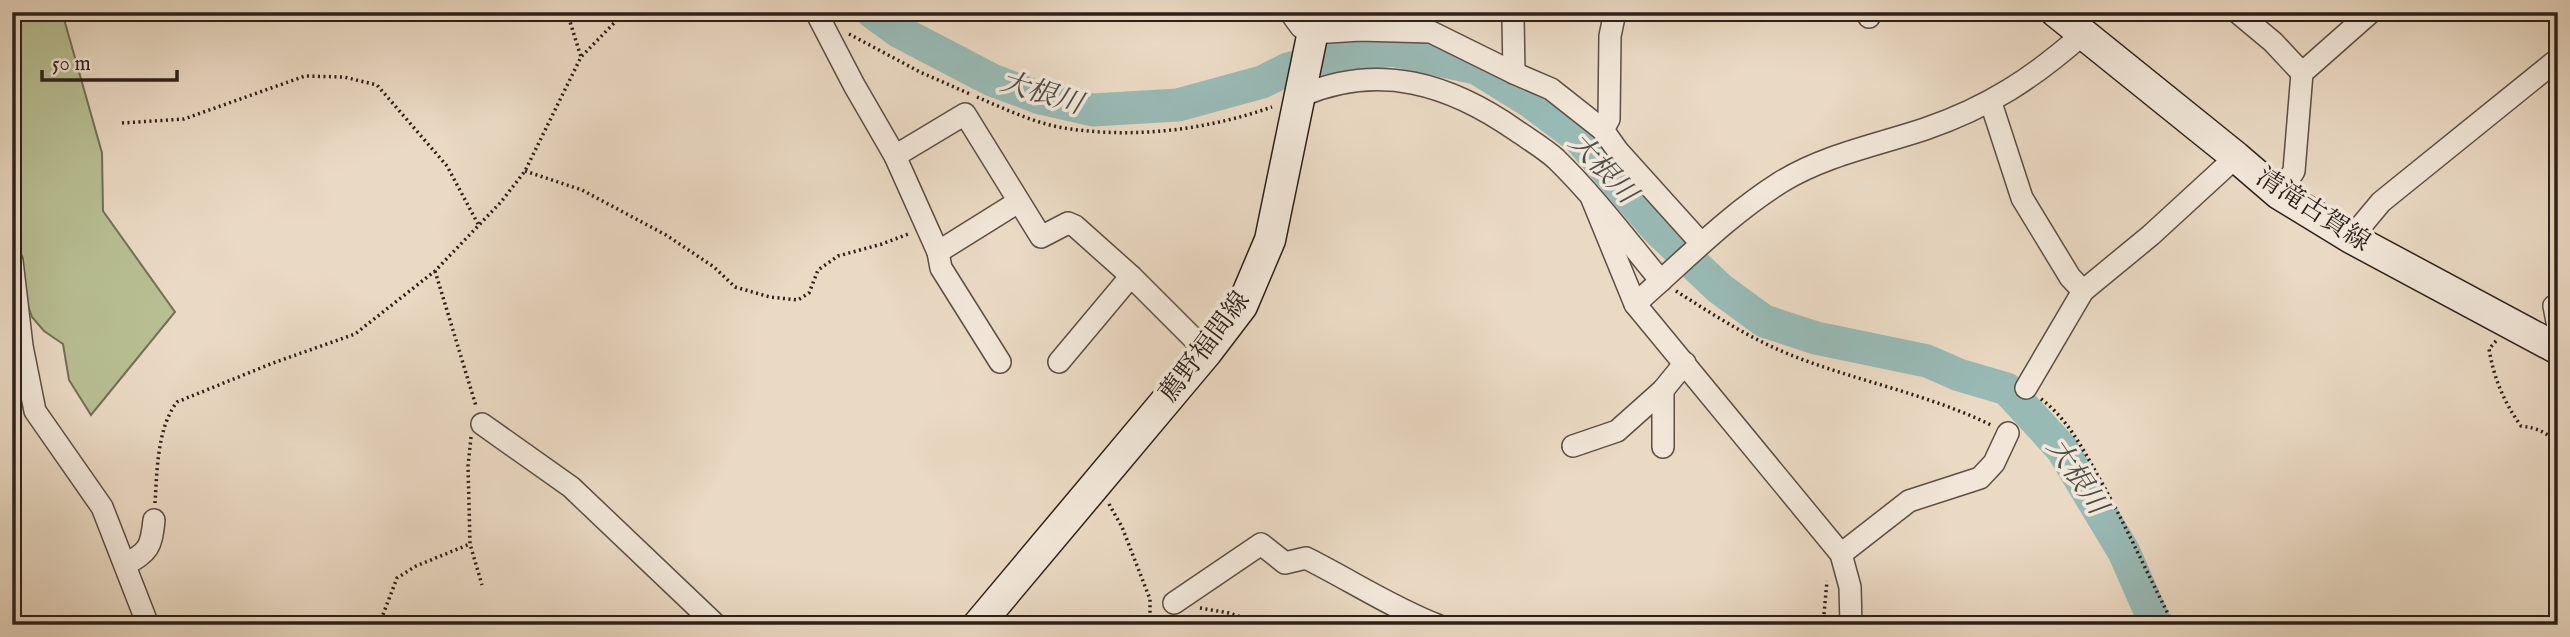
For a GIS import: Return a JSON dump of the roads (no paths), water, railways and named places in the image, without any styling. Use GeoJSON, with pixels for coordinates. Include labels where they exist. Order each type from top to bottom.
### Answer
{"type":"FeatureCollection","features":[{"type":"Feature","properties":{"kind":"main road","name":"清滝古賀線"},"geometry":{"type":"LineString","coordinates":[[2074,21],[2279,194],[2351,238],[2511,324],[2555,337]]}},
{"type":"Feature","properties":{"kind":"main road","name":"薦野福間線"},"geometry":{"type":"LineString","coordinates":[[978,625],[1207,352],[1242,306],[1261,263],[1279,201],[1313,31]]}},
{"type":"Feature","properties":{"kind":"street"},"geometry":{"type":"LineString","coordinates":[[1290,12],[1301,27],[1313,31],[1430,32],[1514,74],[1551,89],[1603,130],[1618,151],[1700,242]]}},
{"type":"Feature","properties":{"kind":"street"},"geometry":{"type":"LineString","coordinates":[[1514,74],[1513,18],[1516,12]]}},
{"type":"Feature","properties":{"kind":"street"},"geometry":{"type":"LineString","coordinates":[[1603,130],[1609,120],[1610,36],[1615,12]]}},
{"type":"Feature","properties":{"kind":"street"},"geometry":{"type":"LineString","coordinates":[[2237,12],[2273,42],[2302,74]]}},
{"type":"Feature","properties":{"kind":"street"},"geometry":{"type":"LineString","coordinates":[[2279,194],[2294,170],[2302,74],[2371,12]]}},
{"type":"Feature","properties":{"kind":"street"},"geometry":{"type":"LineString","coordinates":[[820,19],[895,156],[938,252],[941,268],[1000,362]]}},
{"type":"Feature","properties":{"kind":"street"},"geometry":{"type":"LineString","coordinates":[[1635,304],[1700,242],[1782,181],[1845,153],[1926,128],[1991,103],[2044,68],[2074,21]]}},
{"type":"Feature","properties":{"kind":"street"},"geometry":{"type":"LineString","coordinates":[[2351,238],[2381,202],[2558,59]]}},
{"type":"Feature","properties":{"kind":"street"},"geometry":{"type":"LineString","coordinates":[[1301,96],[1363,80],[1401,79],[1443,90],[1472,102],[1495,115],[1554,158],[1592,198],[1661,281]]}},
{"type":"Feature","properties":{"kind":"street"},"geometry":{"type":"LineString","coordinates":[[1991,103],[2022,198],[2070,277],[2083,291]]}},
{"type":"Feature","properties":{"kind":"street"},"geometry":{"type":"LineString","coordinates":[[895,156],[965,114],[1041,237],[1068,223],[1075,226],[1131,276],[1207,352]]}},
{"type":"Feature","properties":{"kind":"street"},"geometry":{"type":"LineString","coordinates":[[2025,388],[2083,291],[2151,235],[2236,157]]}},
{"type":"Feature","properties":{"kind":"street"},"geometry":{"type":"LineString","coordinates":[[1592,198],[1635,304],[1841,554],[1850,587],[1851,625]]}},
{"type":"Feature","properties":{"kind":"street"},"geometry":{"type":"LineString","coordinates":[[938,252],[1018,202]]}},
{"type":"Feature","properties":{"kind":"street"},"geometry":{"type":"LineString","coordinates":[[12,261],[22,346],[35,411],[102,507],[148,625]]}},
{"type":"Feature","properties":{"kind":"street"},"geometry":{"type":"LineString","coordinates":[[1059,362],[1131,276]]}},
{"type":"Feature","properties":{"kind":"street"},"geometry":{"type":"LineString","coordinates":[[2555,337],[2554,306],[2558,303]]}},
{"type":"Feature","properties":{"kind":"street"},"geometry":{"type":"LineString","coordinates":[[1573,446],[1617,431],[1663,390],[1685,363]]}},
{"type":"Feature","properties":{"kind":"street"},"geometry":{"type":"LineString","coordinates":[[1663,390],[1663,447]]}},
{"type":"Feature","properties":{"kind":"street"},"geometry":{"type":"LineString","coordinates":[[482,424],[571,487],[716,625]]}},
{"type":"Feature","properties":{"kind":"street"},"geometry":{"type":"LineString","coordinates":[[1841,554],[1909,501],[1980,478],[1994,463],[2008,433]]}},
{"type":"Feature","properties":{"kind":"street"},"geometry":{"type":"LineString","coordinates":[[125,565],[145,553],[152,542],[154,520]]}},
{"type":"Feature","properties":{"kind":"street"},"geometry":{"type":"LineString","coordinates":[[1174,603],[1261,544],[1286,563],[1306,558],[1351,580],[1406,613],[1437,625]]}},
{"type":"Feature","properties":{"kind":"waterway","name":"大根川"},"geometry":{"type":"LineString","coordinates":[[872,12],[898,31],[992,80],[1040,98],[1093,110],[1178,105],[1262,82],[1288,69],[1342,55],[1393,50],[1476,68],[1531,102],[1579,138],[1657,229],[1719,288],[1764,321],[1816,338],[1927,361],[1959,375],[2007,389],[2062,449],[2124,552],[2156,625]]}}]}
